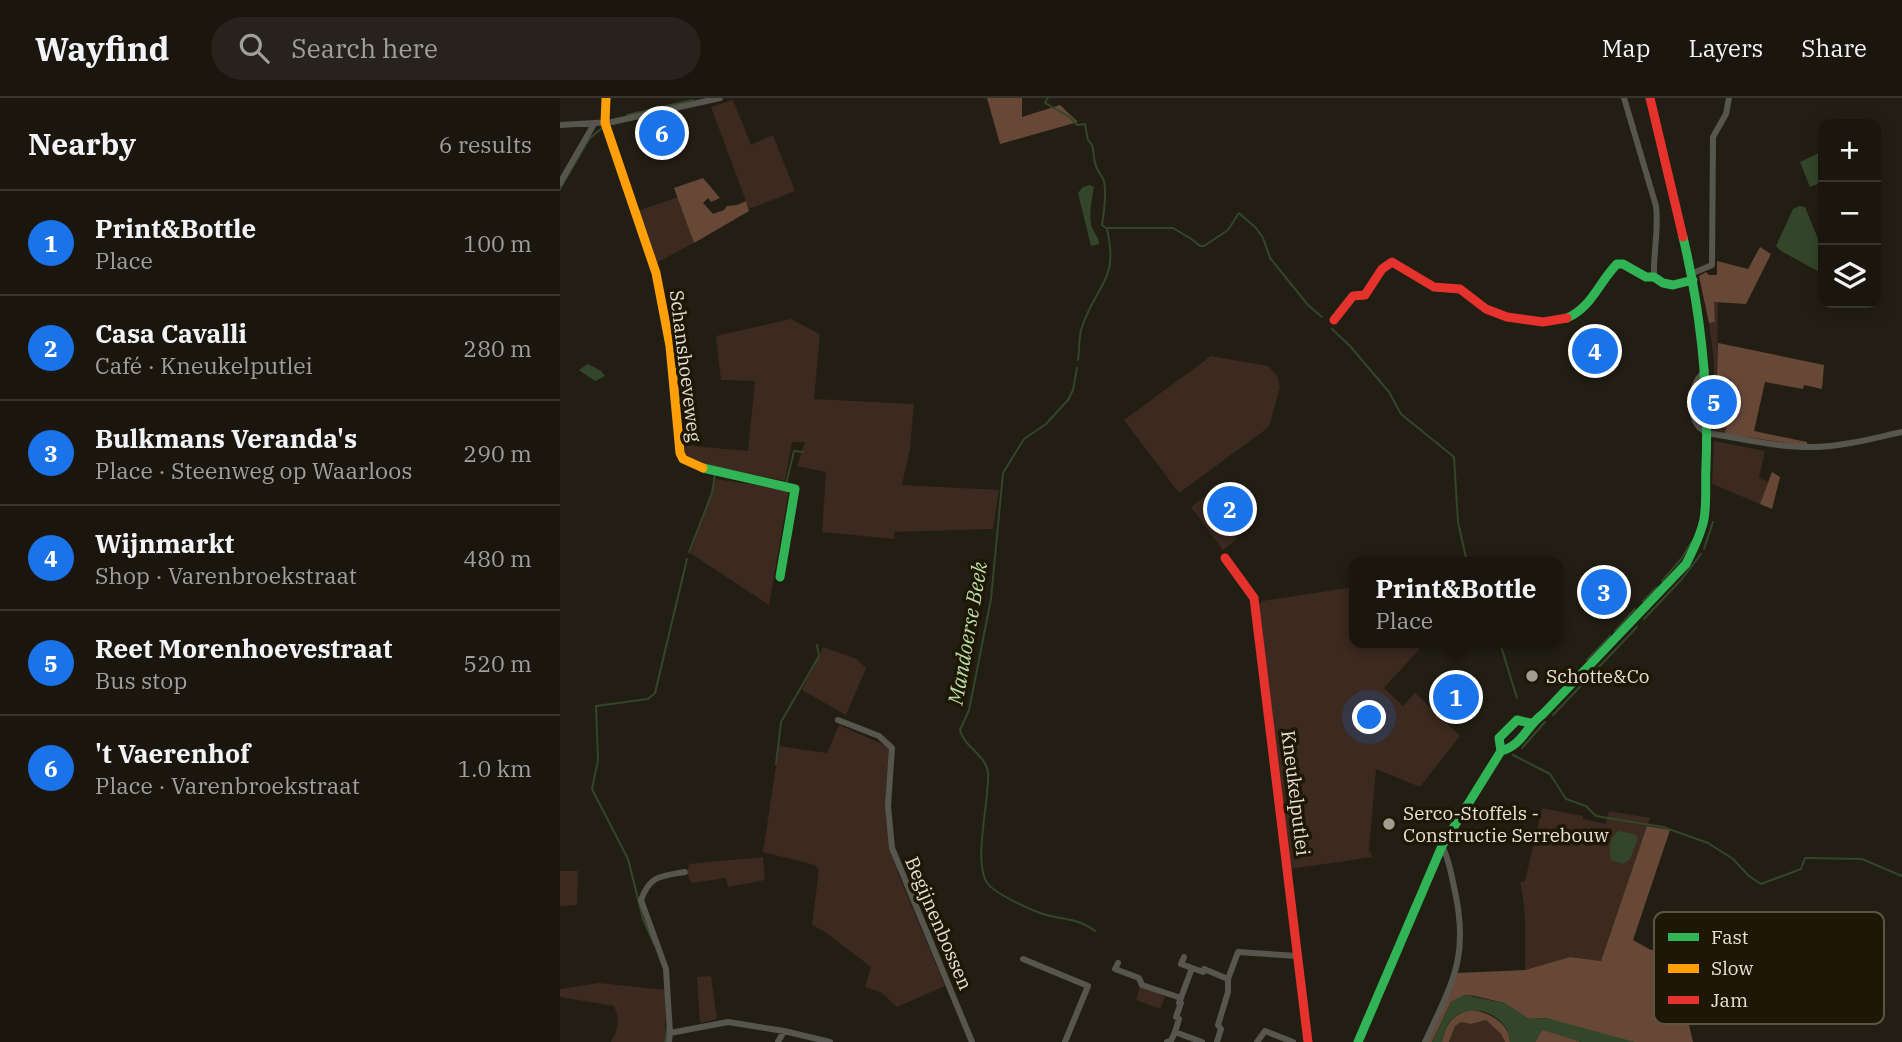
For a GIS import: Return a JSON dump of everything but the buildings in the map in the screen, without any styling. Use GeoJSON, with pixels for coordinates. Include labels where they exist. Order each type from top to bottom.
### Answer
{"type":"FeatureCollection","features":[{"type":"Feature","properties":{"kind":"street"},"geometry":{"type":"LineString","coordinates":[[606,98],[606,122]]}},
{"type":"Feature","properties":{"kind":"street"},"geometry":{"type":"LineString","coordinates":[[560,125],[606,122],[720,98]]}},
{"type":"Feature","properties":{"kind":"street"},"geometry":{"type":"LineString","coordinates":[[1624,98],[1656,206],[1658,222],[1653,260],[1654,277]]}},
{"type":"Feature","properties":{"kind":"street"},"geometry":{"type":"LineString","coordinates":[[1501,751],[1514,747],[1529,730],[1530,723],[1551,706],[1685,564],[1699,538],[1704,519],[1708,433],[1706,371],[1692,277],[1650,98]]}},
{"type":"Feature","properties":{"kind":"street"},"geometry":{"type":"LineString","coordinates":[[1334,320],[1353,296],[1365,295],[1382,269],[1392,262],[1435,287],[1452,286],[1462,290],[1495,313],[1545,321],[1563,320],[1588,305],[1616,264],[1623,264],[1646,278],[1654,277],[1673,285],[1692,277],[1712,265],[1713,137],[1726,114],[1729,98]]}},
{"type":"Feature","properties":{"kind":"street","name":"Schanshoeveweg"},"geometry":{"type":"LineString","coordinates":[[606,122],[656,273],[670,346],[680,453],[683,459],[697,467],[795,489],[780,577]]}},
{"type":"Feature","properties":{"kind":"street"},"geometry":{"type":"LineString","coordinates":[[560,183],[594,124]]}},
{"type":"Feature","properties":{"kind":"street"},"geometry":{"type":"LineString","coordinates":[[1706,371],[1698,376],[1693,388],[1693,414],[1698,427],[1708,433],[1790,446],[1816,447],[1857,442],[1902,432]]}},
{"type":"Feature","properties":{"kind":"street","name":"Kneukelputlei"},"geometry":{"type":"LineString","coordinates":[[1225,558],[1254,598],[1308,1042]]}},
{"type":"Feature","properties":{"kind":"street","name":"Begijnenbossen"},"geometry":{"type":"LineString","coordinates":[[838,720],[879,736],[892,748],[888,806],[894,853],[972,1042]]}},
{"type":"Feature","properties":{"kind":"street"},"geometry":{"type":"LineString","coordinates":[[1358,1042],[1442,846],[1501,751],[1499,738],[1517,720],[1530,723]]}},
{"type":"Feature","properties":{"kind":"street"},"geometry":{"type":"LineString","coordinates":[[1425,1042],[1452,983],[1460,954],[1460,910],[1442,846]]}},
{"type":"Feature","properties":{"kind":"street"},"geometry":{"type":"LineString","coordinates":[[668,1042],[670,1033],[666,969],[641,900],[645,889],[659,876],[685,872]]}},
{"type":"Feature","properties":{"kind":"street"},"geometry":{"type":"LineString","coordinates":[[1217,1042],[1221,1029],[1218,1025],[1228,992],[1228,979],[1238,952],[1299,956]]}},
{"type":"Feature","properties":{"kind":"street"},"geometry":{"type":"LineString","coordinates":[[1184,957],[1181,964],[1228,979]]}},
{"type":"Feature","properties":{"kind":"street"},"geometry":{"type":"LineString","coordinates":[[1023,958],[1088,986],[1065,1042]]}},
{"type":"Feature","properties":{"kind":"street"},"geometry":{"type":"LineString","coordinates":[[1118,963],[1115,969],[1139,978],[1142,985],[1181,998]]}},
{"type":"Feature","properties":{"kind":"street"},"geometry":{"type":"LineString","coordinates":[[1167,1042],[1171,1041],[1175,1032],[1181,998],[1192,968]]}},
{"type":"Feature","properties":{"kind":"street"},"geometry":{"type":"LineString","coordinates":[[670,1033],[722,1022],[784,1031],[830,1042]]}},
{"type":"Feature","properties":{"kind":"street"},"geometry":{"type":"LineString","coordinates":[[778,1042],[784,1031]]}},
{"type":"Feature","properties":{"kind":"street"},"geometry":{"type":"LineString","coordinates":[[1257,1042],[1265,1031],[1293,1042]]}},
{"type":"Feature","properties":{"kind":"street"},"geometry":{"type":"LineString","coordinates":[[1175,1032],[1202,1042]]}},
{"type":"Feature","properties":{"kind":"shaded area"},"geometry":{"type":"Polygon","coordinates":[[[987,98],[1022,98],[1022,117],[1060,105],[1078,122],[1000,144],[987,98]]]}},
{"type":"Feature","properties":{"kind":"shaded area"},"geometry":{"type":"Polygon","coordinates":[[[733,100],[751,145],[773,135],[795,191],[749,209],[711,107],[733,100]]]}},
{"type":"Feature","properties":{"kind":"shaded area"},"geometry":{"type":"Polygon","coordinates":[[[1818,153],[1818,184],[1810,187],[1800,162],[1818,153]]]}},
{"type":"Feature","properties":{"kind":"shaded area"},"geometry":{"type":"Polygon","coordinates":[[[703,178],[720,198],[711,202],[708,198],[703,203],[713,214],[727,206],[746,201],[749,211],[694,243],[674,188],[703,178]]]}},
{"type":"Feature","properties":{"kind":"shaded area"},"geometry":{"type":"Polygon","coordinates":[[[1083,187],[1094,187],[1091,223],[1099,244],[1091,246],[1078,193],[1083,187]]]}},
{"type":"Feature","properties":{"kind":"shaded area"},"geometry":{"type":"Polygon","coordinates":[[[678,197],[694,243],[656,263],[638,211],[678,197]]]}},
{"type":"Feature","properties":{"kind":"shaded area"},"geometry":{"type":"Polygon","coordinates":[[[1805,207],[1818,239],[1818,271],[1776,246],[1793,209],[1805,207]]]}},
{"type":"Feature","properties":{"kind":"shaded area"},"geometry":{"type":"Polygon","coordinates":[[[1760,247],[1771,254],[1746,304],[1714,302],[1715,322],[1709,323],[1699,276],[1706,272],[1709,275],[1717,275],[1717,261],[1748,269],[1760,247]]]}},
{"type":"Feature","properties":{"kind":"shaded area"},"geometry":{"type":"Polygon","coordinates":[[[1713,302],[1718,302],[1717,375],[1731,378],[1725,434],[1714,432],[1714,361],[1709,323],[1715,322],[1713,302]]]}},
{"type":"Feature","properties":{"kind":"shaded area"},"geometry":{"type":"Polygon","coordinates":[[[791,319],[820,334],[814,399],[914,404],[910,449],[902,485],[999,490],[993,529],[894,532],[894,539],[822,532],[826,472],[797,466],[805,442],[792,442],[785,481],[698,463],[683,453],[682,445],[748,451],[755,381],[721,380],[716,336],[791,319]]]}},
{"type":"Feature","properties":{"kind":"shaded area"},"geometry":{"type":"Polygon","coordinates":[[[1718,343],[1824,365],[1822,389],[1804,385],[1803,389],[1765,382],[1754,431],[1807,442],[1807,446],[1725,434],[1731,379],[1717,375],[1718,343]]]}},
{"type":"Feature","properties":{"kind":"shaded area"},"geometry":{"type":"Polygon","coordinates":[[[1211,356],[1268,366],[1277,375],[1280,387],[1269,427],[1179,493],[1124,420],[1211,356]]]}},
{"type":"Feature","properties":{"kind":"shaded area"},"geometry":{"type":"Polygon","coordinates":[[[588,364],[605,376],[595,381],[579,370],[588,364]]]}},
{"type":"Feature","properties":{"kind":"shaded area"},"geometry":{"type":"Polygon","coordinates":[[[1714,441],[1765,451],[1759,478],[1768,482],[1760,504],[1712,484],[1714,441]]]}},
{"type":"Feature","properties":{"kind":"shaded area"},"geometry":{"type":"Polygon","coordinates":[[[1772,472],[1780,477],[1772,509],[1760,504],[1772,472]]]}},
{"type":"Feature","properties":{"kind":"shaded area"},"geometry":{"type":"Polygon","coordinates":[[[716,479],[789,490],[769,605],[690,553],[716,479]]]}},
{"type":"Feature","properties":{"kind":"shaded area"},"geometry":{"type":"Polygon","coordinates":[[[1205,496],[1237,539],[1223,550],[1191,507],[1205,496]]]}},
{"type":"Feature","properties":{"kind":"shaded area"},"geometry":{"type":"Polygon","coordinates":[[[1349,588],[1349,648],[1420,648],[1384,688],[1403,706],[1415,693],[1460,736],[1420,787],[1376,769],[1369,850],[1373,857],[1290,869],[1258,607],[1262,601],[1349,588]]]}},
{"type":"Feature","properties":{"kind":"shaded area"},"geometry":{"type":"Polygon","coordinates":[[[823,647],[857,659],[866,668],[846,715],[802,690],[823,647]]]}},
{"type":"Feature","properties":{"kind":"shaded area"},"geometry":{"type":"Polygon","coordinates":[[[839,725],[889,747],[887,807],[897,871],[945,986],[897,1007],[882,993],[865,987],[871,967],[812,925],[819,870],[815,865],[763,852],[779,746],[827,753],[839,725]]]}},
{"type":"Feature","properties":{"kind":"shaded area"},"geometry":{"type":"Polygon","coordinates":[[[1542,808],[1583,816],[1583,819],[1606,824],[1609,811],[1650,818],[1601,961],[1570,957],[1525,970],[1525,915],[1520,882],[1525,881],[1542,808]]]}},
{"type":"Feature","properties":{"kind":"shaded area"},"geometry":{"type":"Polygon","coordinates":[[[1647,826],[1670,830],[1633,940],[1654,951],[1654,1024],[1689,1024],[1693,1042],[1635,1042],[1613,1038],[1546,1018],[1529,1019],[1504,1003],[1465,995],[1451,1002],[1432,1042],[1427,1042],[1457,973],[1525,970],[1570,957],[1601,961],[1647,826]]]}},
{"type":"Feature","properties":{"kind":"shaded area"},"geometry":{"type":"Polygon","coordinates":[[[1619,831],[1634,834],[1638,838],[1630,859],[1623,864],[1611,860],[1610,856],[1612,840],[1619,831]]]}},
{"type":"Feature","properties":{"kind":"shaded area"},"geometry":{"type":"Polygon","coordinates":[[[763,857],[765,880],[728,887],[726,878],[691,883],[687,873],[689,864],[763,857]]]}},
{"type":"Feature","properties":{"kind":"shaded area"},"geometry":{"type":"Polygon","coordinates":[[[560,871],[578,871],[577,905],[560,906],[560,871]]]}},
{"type":"Feature","properties":{"kind":"shaded area"},"geometry":{"type":"Polygon","coordinates":[[[711,976],[717,1019],[700,1023],[697,977],[711,976]]]}},
{"type":"Feature","properties":{"kind":"shaded area"},"geometry":{"type":"Polygon","coordinates":[[[599,983],[666,990],[665,1042],[611,1042],[617,1024],[614,1006],[560,997],[560,989],[599,983]]]}},
{"type":"Feature","properties":{"kind":"shaded area"},"geometry":{"type":"Polygon","coordinates":[[[1140,986],[1165,997],[1160,1009],[1136,1000],[1140,986]]]}},
{"type":"Feature","properties":{"kind":"shaded area"},"geometry":{"type":"Polygon","coordinates":[[[1465,995],[1504,1003],[1529,1019],[1546,1018],[1635,1042],[1582,1042],[1542,1030],[1535,1042],[1510,1042],[1507,1030],[1500,1021],[1490,1014],[1467,1011],[1456,1016],[1447,1026],[1442,1042],[1432,1042],[1451,1002],[1465,995]]]}},
{"type":"Feature","properties":{"kind":"shaded area"},"geometry":{"type":"Polygon","coordinates":[[[1470,1010],[1496,1019],[1506,1029],[1510,1042],[1505,1042],[1501,1034],[1486,1020],[1471,1024],[1461,1022],[1455,1026],[1449,1042],[1442,1042],[1451,1021],[1470,1010]]]}},
{"type":"Feature","properties":{"kind":"shaded area"},"geometry":{"type":"Polygon","coordinates":[[[1486,1020],[1501,1034],[1505,1042],[1449,1042],[1455,1026],[1461,1022],[1471,1024],[1486,1020]]]}},
{"type":"Feature","properties":{"kind":"shaded area"},"geometry":{"type":"Polygon","coordinates":[[[1542,1030],[1545,1030],[1582,1042],[1535,1042],[1542,1030]]]}},
{"type":"Feature","properties":{"kind":"waterway"},"geometry":{"type":"LineString","coordinates":[[1048,98],[1045,102],[1047,104],[1071,118],[1077,125],[1085,124],[1095,162],[1104,181],[1102,225],[1106,228],[1173,228],[1204,246],[1228,230],[1239,213],[1256,228],[1263,238],[1270,258],[1308,305],[1322,317]]}},
{"type":"Feature","properties":{"kind":"waterway"},"geometry":{"type":"LineString","coordinates":[[627,115],[693,100]]}},
{"type":"Feature","properties":{"kind":"waterway"},"geometry":{"type":"LineString","coordinates":[[560,189],[589,139],[602,128]]}},
{"type":"Feature","properties":{"kind":"waterway","name":"Mandoerse Beek"},"geometry":{"type":"LineString","coordinates":[[1078,360],[1082,327],[1108,271],[1110,247],[1107,229]]}},
{"type":"Feature","properties":{"kind":"waterway"},"geometry":{"type":"LineString","coordinates":[[1332,329],[1389,392],[1401,414],[1454,457],[1458,522],[1466,557]]}},
{"type":"Feature","properties":{"kind":"waterway","name":"Mandoerse Beek"},"geometry":{"type":"LineString","coordinates":[[1077,368],[1073,390],[1068,400],[1046,424],[1024,439],[1003,473],[991,599],[969,710],[960,730],[983,760],[988,772],[981,847],[983,875],[988,884],[1028,908],[1082,923],[1095,931]]}},
{"type":"Feature","properties":{"kind":"waterway"},"geometry":{"type":"LineString","coordinates":[[786,484],[794,451],[803,452]]}},
{"type":"Feature","properties":{"kind":"waterway"},"geometry":{"type":"LineString","coordinates":[[689,552],[712,493],[715,474]]}},
{"type":"Feature","properties":{"kind":"waterway"},"geometry":{"type":"LineString","coordinates":[[1704,549],[1713,522]]}},
{"type":"Feature","properties":{"kind":"waterway"},"geometry":{"type":"LineString","coordinates":[[1662,581],[1682,558],[1692,541]]}},
{"type":"Feature","properties":{"kind":"waterway"},"geometry":{"type":"LineString","coordinates":[[1644,619],[1681,580],[1701,554]]}},
{"type":"Feature","properties":{"kind":"waterway"},"geometry":{"type":"LineString","coordinates":[[654,944],[643,919],[628,859],[592,789],[598,760],[596,706],[648,699],[655,693],[687,559]]}},
{"type":"Feature","properties":{"kind":"waterway"},"geometry":{"type":"LineString","coordinates":[[1643,601],[1657,587]]}},
{"type":"Feature","properties":{"kind":"waterway"},"geometry":{"type":"LineString","coordinates":[[1615,631],[1635,609]]}},
{"type":"Feature","properties":{"kind":"waterway"},"geometry":{"type":"LineString","coordinates":[[1553,715],[1637,627]]}},
{"type":"Feature","properties":{"kind":"waterway"},"geometry":{"type":"LineString","coordinates":[[1587,660],[1610,636]]}},
{"type":"Feature","properties":{"kind":"waterway"},"geometry":{"type":"LineString","coordinates":[[776,764],[781,722],[819,656],[817,645]]}},
{"type":"Feature","properties":{"kind":"waterway"},"geometry":{"type":"LineString","coordinates":[[1502,648],[1517,698]]}},
{"type":"Feature","properties":{"kind":"waterway"},"geometry":{"type":"LineString","coordinates":[[1522,748],[1545,722]]}},
{"type":"Feature","properties":{"kind":"waterway"},"geometry":{"type":"LineString","coordinates":[[1513,755],[1550,774],[1566,799],[1586,806],[1596,816],[1663,827],[1708,843],[1733,859],[1761,884],[1801,869],[1805,858],[1862,859],[1902,876]]}},
{"type":"Feature","properties":{"kind":"waterway"},"geometry":{"type":"LineString","coordinates":[[665,1042],[667,1029]]}},
{"type":"Feature","properties":{"kind":"traffic: fast"},"geometry":{"type":"LineString","coordinates":[[1501,751],[1519,740],[1686,564],[1701,531],[1706,499],[1705,379],[1695,294],[1683,237]]}},
{"type":"Feature","properties":{"kind":"traffic: fast"},"geometry":{"type":"LineString","coordinates":[[1567,318],[1589,301],[1617,264],[1623,264],[1663,283],[1673,285],[1693,280]]}},
{"type":"Feature","properties":{"kind":"traffic: fast"},"geometry":{"type":"LineString","coordinates":[[703,468],[795,489],[780,577]]}},
{"type":"Feature","properties":{"kind":"traffic: fast"},"geometry":{"type":"LineString","coordinates":[[1358,1042],[1442,846],[1501,751],[1499,738],[1517,720],[1530,723]]}},
{"type":"Feature","properties":{"kind":"traffic: slow"},"geometry":{"type":"LineString","coordinates":[[606,98],[605,123],[656,273],[670,346],[680,453],[683,459],[703,468]]}},
{"type":"Feature","properties":{"kind":"traffic: jam"},"geometry":{"type":"LineString","coordinates":[[1650,98],[1683,237]]}},
{"type":"Feature","properties":{"kind":"traffic: jam"},"geometry":{"type":"LineString","coordinates":[[1334,320],[1353,296],[1365,295],[1382,269],[1392,262],[1434,287],[1460,289],[1486,309],[1507,317],[1543,322],[1567,318]]}},
{"type":"Feature","properties":{"kind":"traffic: jam"},"geometry":{"type":"LineString","coordinates":[[1225,558],[1254,598],[1308,1042]]}},
{"type":"Feature","properties":{"kind":"place","name":"'t Vaerenhof"},"geometry":{"type":"Point","coordinates":[662,133]}},
{"type":"Feature","properties":{"kind":"place","name":"Wijnmarkt"},"geometry":{"type":"Point","coordinates":[1595,351]}},
{"type":"Feature","properties":{"kind":"place","name":"Reet Morenhoevestraat"},"geometry":{"type":"Point","coordinates":[1714,402]}},
{"type":"Feature","properties":{"kind":"place","name":"Casa Cavalli"},"geometry":{"type":"Point","coordinates":[1230,509]}},
{"type":"Feature","properties":{"kind":"place","name":"Bulkmans Veranda's"},"geometry":{"type":"Point","coordinates":[1604,592]}},
{"type":"Feature","properties":{"kind":"place","name":"Schotte&Co"},"geometry":{"type":"Point","coordinates":[1532,676]}},
{"type":"Feature","properties":{"kind":"place","name":"Print&Bottle"},"geometry":{"type":"Point","coordinates":[1456,697]}},
{"type":"Feature","properties":{"kind":"place","name":"Serco-Stoffels - Constructie Serrebouw"},"geometry":{"type":"Point","coordinates":[1389,824]}}]}
